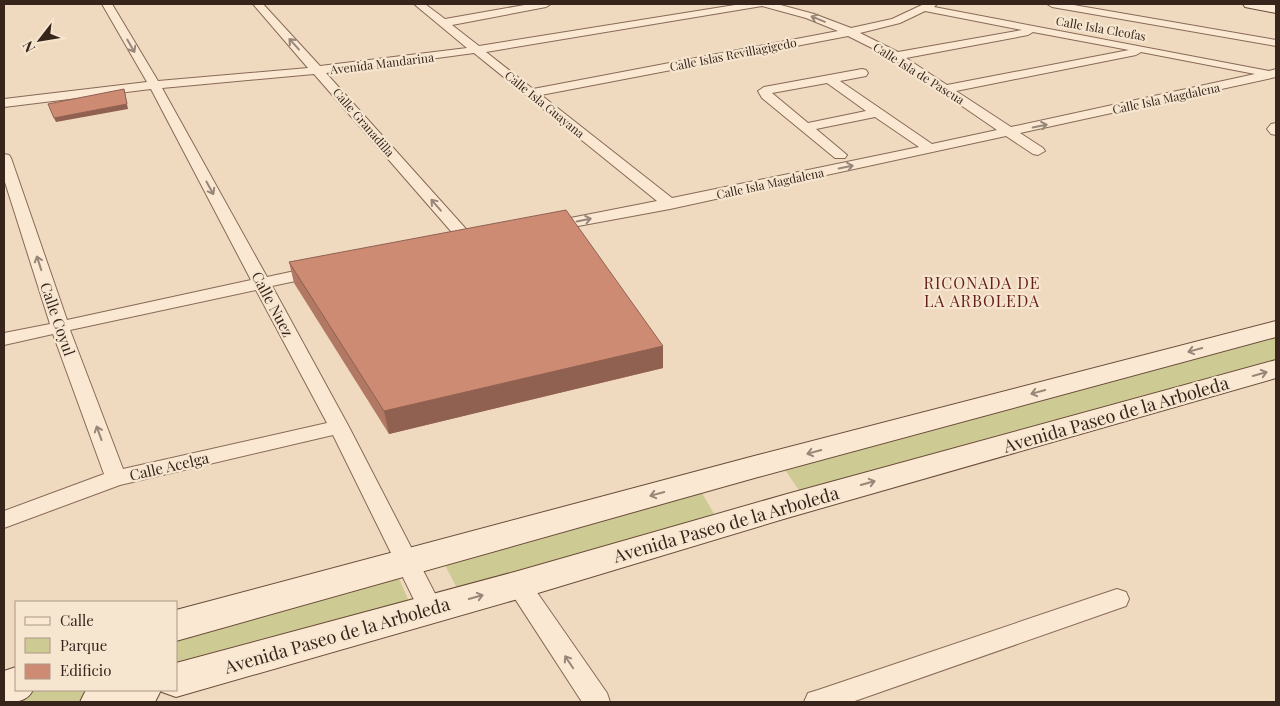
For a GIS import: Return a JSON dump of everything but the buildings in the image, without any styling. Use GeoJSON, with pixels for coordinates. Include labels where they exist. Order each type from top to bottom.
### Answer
{"type":"FeatureCollection","features":[{"type":"Feature","properties":{"kind":"street","name":"Calle Nuez"},"geometry":{"type":"LineString","coordinates":[[107,4],[154,84],[262,282],[339,427],[431,609]]}},
{"type":"Feature","properties":{"kind":"street","name":"Calle Granadilla"},"geometry":{"type":"LineString","coordinates":[[258,4],[468,242]]}},
{"type":"Feature","properties":{"kind":"street","name":"Calle Isla Guayana"},"geometry":{"type":"LineString","coordinates":[[419,4],[670,204]]}},
{"type":"Feature","properties":{"kind":"street"},"geometry":{"type":"LineString","coordinates":[[443,22],[546,4]]}},
{"type":"Feature","properties":{"kind":"street","name":"Avenida Mandarina"},"geometry":{"type":"LineString","coordinates":[[4,103],[154,84],[318,70],[479,51],[758,4]]}},
{"type":"Feature","properties":{"kind":"street","name":"Calle Isla de Pascua"},"geometry":{"type":"LineString","coordinates":[[766,4],[810,16],[850,32],[896,56],[1010,132]]}},
{"type":"Feature","properties":{"kind":"street"},"geometry":{"type":"LineString","coordinates":[[1052,4],[1276,43]]}},
{"type":"Feature","properties":{"kind":"street"},"geometry":{"type":"LineString","coordinates":[[1250,4],[1276,8]]}},
{"type":"Feature","properties":{"kind":"street","name":"Calle Islas Revillagigedo"},"geometry":{"type":"LineString","coordinates":[[531,93],[850,32],[896,21],[928,6]]}},
{"type":"Feature","properties":{"kind":"street","name":"Calle Isla Cleofas"},"geometry":{"type":"LineString","coordinates":[[928,6],[1038,30],[1275,74]]}},
{"type":"Feature","properties":{"kind":"street"},"geometry":{"type":"LineString","coordinates":[[896,56],[1038,30]]}},
{"type":"Feature","properties":{"kind":"street"},"geometry":{"type":"LineString","coordinates":[[945,89],[1146,50]]}},
{"type":"Feature","properties":{"kind":"street"},"geometry":{"type":"LineString","coordinates":[[840,155],[766,96],[764,92],[862,73]]}},
{"type":"Feature","properties":{"kind":"street","name":"Calle Isla Magdalena"},"geometry":{"type":"LineString","coordinates":[[536,229],[670,204],[1275,74]]}},
{"type":"Feature","properties":{"kind":"street"},"geometry":{"type":"LineString","coordinates":[[829,79],[931,149]]}},
{"type":"Feature","properties":{"kind":"street"},"geometry":{"type":"LineString","coordinates":[[806,127],[878,112]]}},
{"type":"Feature","properties":{"kind":"street"},"geometry":{"type":"LineString","coordinates":[[1010,132],[1038,151]]}},
{"type":"Feature","properties":{"kind":"street","name":"Calle Coyul"},"geometry":{"type":"LineString","coordinates":[[4,158],[7,180],[116,478]]}},
{"type":"Feature","properties":{"kind":"street"},"geometry":{"type":"LineString","coordinates":[[450,245],[488,238]]}},
{"type":"Feature","properties":{"kind":"street"},"geometry":{"type":"LineString","coordinates":[[4,339],[262,282],[337,268]]}},
{"type":"Feature","properties":{"kind":"street"},"geometry":{"type":"LineString","coordinates":[[178,625],[767,464],[1276,329]]}},
{"type":"Feature","properties":{"kind":"street","name":"Avenida Paseo de la Arboleda"},"geometry":{"type":"LineString","coordinates":[[178,679],[518,585],[787,506],[1276,369]]}},
{"type":"Feature","properties":{"kind":"street","name":"Calle Acelga"},"geometry":{"type":"LineString","coordinates":[[4,520],[116,478],[339,427]]}},
{"type":"Feature","properties":{"kind":"street"},"geometry":{"type":"LineString","coordinates":[[518,585],[597,702]]}},
{"type":"Feature","properties":{"kind":"street"},"geometry":{"type":"LineString","coordinates":[[818,702],[1117,599]]}},
{"type":"Feature","properties":{"kind":"street"},"geometry":{"type":"LineString","coordinates":[[100,702],[138,691]]}},
{"type":"Feature","properties":{"kind":"green space"},"geometry":{"type":"Polygon","coordinates":[[[1276,336],[1276,360],[801,493],[785,470],[1276,336]]]}},
{"type":"Feature","properties":{"kind":"green space"},"geometry":{"type":"Polygon","coordinates":[[[702,493],[717,519],[459,592],[445,565],[702,493]]]}},
{"type":"Feature","properties":{"kind":"green space"},"geometry":{"type":"Polygon","coordinates":[[[398,576],[410,604],[178,668],[178,635],[398,576]]]}},
{"type":"Feature","properties":{"kind":"green space"},"geometry":{"type":"Polygon","coordinates":[[[25,691],[100,691],[76,702],[4,702],[4,700],[25,691]]]}},
{"type":"Feature","properties":{"kind":"district","name":"RICONADA DE LA ARBOLEDA"},"geometry":{"type":"Point","coordinates":[982,291]}}]}
